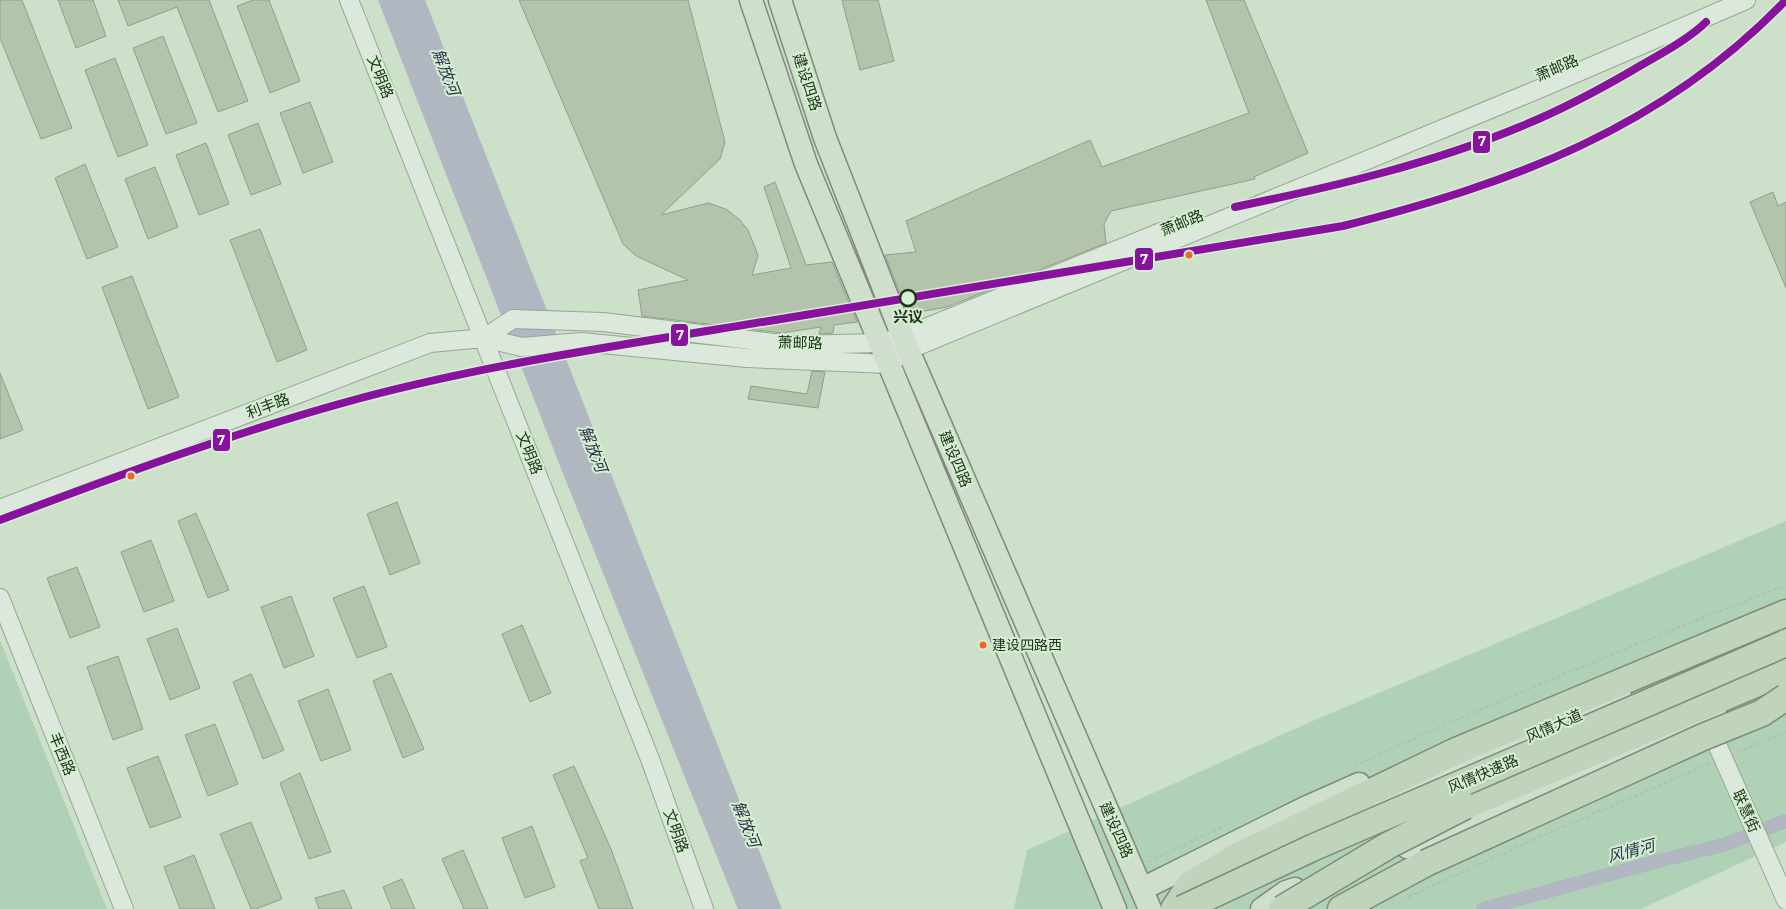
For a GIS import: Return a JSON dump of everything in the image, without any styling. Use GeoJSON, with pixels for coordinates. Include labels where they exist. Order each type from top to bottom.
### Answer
{"type":"FeatureCollection","features":[{"type":"Feature","properties":{"kind":"highway"},"geometry":{"type":"LineString","coordinates":[[1174,909],[1190,885],[1238,856],[1454,752],[1786,613]]}},
{"type":"Feature","properties":{"kind":"highway","name":"风情快速路"},"geometry":{"type":"LineString","coordinates":[[1182,909],[1312,848],[1786,644]]}},
{"type":"Feature","properties":{"kind":"highway","name":"风情快速路"},"geometry":{"type":"LineString","coordinates":[[1282,909],[1389,844],[1465,806],[1786,671]]}},
{"type":"Feature","properties":{"kind":"highway"},"geometry":{"type":"LineString","coordinates":[[1341,909],[1426,864],[1694,741],[1762,713],[1786,698]]}},
{"type":"Feature","properties":{"kind":"main road","name":"建设四路"},"geometry":{"type":"LineString","coordinates":[[751,0],[806,164],[1115,909]]}},
{"type":"Feature","properties":{"kind":"main road","name":"建设四路"},"geometry":{"type":"LineString","coordinates":[[780,0],[825,138],[906,343],[1142,889]]}},
{"type":"Feature","properties":{"kind":"main road"},"geometry":{"type":"LineString","coordinates":[[1142,889],[1305,808],[1786,601]]}},
{"type":"Feature","properties":{"kind":"main road","name":"风情大道"},"geometry":{"type":"LineString","coordinates":[[1196,909],[1248,867],[1320,830],[1786,624]]}},
{"type":"Feature","properties":{"kind":"main road"},"geometry":{"type":"LineString","coordinates":[[1262,909],[1286,892],[1440,834],[1786,688]]}},
{"type":"Feature","properties":{"kind":"street","name":"文明路"},"geometry":{"type":"LineString","coordinates":[[349,0],[650,760],[704,909]]}},
{"type":"Feature","properties":{"kind":"street","name":"萧邮路"},"geometry":{"type":"LineString","coordinates":[[906,343],[1394,138],[1716,0]]}},
{"type":"Feature","properties":{"kind":"street","name":"萧邮路"},"geometry":{"type":"LineString","coordinates":[[484,338],[512,319],[603,322],[791,345],[906,343],[1184,236],[1539,89],[1746,0]]}},
{"type":"Feature","properties":{"kind":"street"},"geometry":{"type":"LineString","coordinates":[[484,338],[522,347],[581,342],[747,358],[888,364],[906,343]]}},
{"type":"Feature","properties":{"kind":"street","name":"利丰路"},"geometry":{"type":"LineString","coordinates":[[0,509],[430,343],[484,338]]}},
{"type":"Feature","properties":{"kind":"street","name":"丰西路"},"geometry":{"type":"LineString","coordinates":[[0,598],[124,909]]}},
{"type":"Feature","properties":{"kind":"street","name":"联慧街"},"geometry":{"type":"LineString","coordinates":[[1707,722],[1786,900]]}},
{"type":"Feature","properties":{"kind":"path"},"geometry":{"type":"LineString","coordinates":[[1350,768],[1449,722],[1685,624],[1786,585]]}},
{"type":"Feature","properties":{"kind":"path"},"geometry":{"type":"LineString","coordinates":[[1399,901],[1535,839],[1786,732]]}},
{"type":"Feature","properties":{"kind":"path"},"geometry":{"type":"LineString","coordinates":[[1142,889],[1224,827]]}},
{"type":"Feature","properties":{"kind":"green space"},"geometry":{"type":"Polygon","coordinates":[[[1786,521],[1786,842],[1641,909],[1014,909],[1027,850],[1310,722],[1786,521]]]}},
{"type":"Feature","properties":{"kind":"green space"},"geometry":{"type":"Polygon","coordinates":[[[0,640],[107,909],[0,909],[0,640]]]}},
{"type":"Feature","properties":{"kind":"water","name":"解放河"},"geometry":{"type":"Polygon","coordinates":[[[378,0],[425,0],[782,909],[738,909],[737,907],[562,471],[378,0]]]}},
{"type":"Feature","properties":{"kind":"building"},"geometry":{"type":"Polygon","coordinates":[[[0,0],[22,0],[72,128],[41,139],[0,38],[0,0]]]}},
{"type":"Feature","properties":{"kind":"building"},"geometry":{"type":"Polygon","coordinates":[[[58,0],[93,0],[106,36],[76,48],[58,0]]]}},
{"type":"Feature","properties":{"kind":"building"},"geometry":{"type":"Polygon","coordinates":[[[118,0],[209,0],[248,101],[218,112],[177,7],[128,26],[118,0]]]}},
{"type":"Feature","properties":{"kind":"building"},"geometry":{"type":"Polygon","coordinates":[[[253,0],[269,0],[300,81],[270,93],[237,6],[253,0]]]}},
{"type":"Feature","properties":{"kind":"building"},"geometry":{"type":"Polygon","coordinates":[[[519,0],[688,0],[725,142],[720,159],[661,215],[708,203],[726,209],[739,219],[748,230],[756,250],[758,256],[752,275],[791,268],[764,187],[775,182],[806,265],[832,262],[857,322],[834,325],[833,333],[819,334],[821,327],[782,333],[642,316],[638,290],[688,280],[636,256],[623,244],[519,0]]]}},
{"type":"Feature","properties":{"kind":"building"},"geometry":{"type":"Polygon","coordinates":[[[842,0],[878,0],[894,61],[860,70],[842,0]]]}},
{"type":"Feature","properties":{"kind":"building"},"geometry":{"type":"Polygon","coordinates":[[[1206,0],[1244,0],[1308,153],[1254,177],[1255,179],[1111,211],[1104,224],[1106,243],[947,307],[908,314],[885,255],[916,252],[906,221],[1090,140],[1102,167],[1249,113],[1206,0]]]}},
{"type":"Feature","properties":{"kind":"building"},"geometry":{"type":"Polygon","coordinates":[[[163,36],[197,123],[166,134],[133,48],[163,36]]]}},
{"type":"Feature","properties":{"kind":"building"},"geometry":{"type":"Polygon","coordinates":[[[115,58],[148,145],[118,157],[85,70],[115,58]]]}},
{"type":"Feature","properties":{"kind":"building"},"geometry":{"type":"Polygon","coordinates":[[[310,102],[333,162],[303,173],[280,113],[310,102]]]}},
{"type":"Feature","properties":{"kind":"building"},"geometry":{"type":"Polygon","coordinates":[[[258,123],[281,184],[251,195],[228,135],[258,123]]]}},
{"type":"Feature","properties":{"kind":"building"},"geometry":{"type":"Polygon","coordinates":[[[206,143],[229,204],[199,215],[176,155],[206,143]]]}},
{"type":"Feature","properties":{"kind":"building"},"geometry":{"type":"Polygon","coordinates":[[[85,164],[118,247],[87,259],[55,178],[85,164]]]}},
{"type":"Feature","properties":{"kind":"building"},"geometry":{"type":"Polygon","coordinates":[[[155,167],[178,227],[148,239],[125,179],[155,167]]]}},
{"type":"Feature","properties":{"kind":"building"},"geometry":{"type":"Polygon","coordinates":[[[1773,192],[1778,206],[1786,202],[1786,288],[1750,202],[1773,192]]]}},
{"type":"Feature","properties":{"kind":"building"},"geometry":{"type":"Polygon","coordinates":[[[260,229],[307,350],[277,362],[230,240],[260,229]]]}},
{"type":"Feature","properties":{"kind":"building"},"geometry":{"type":"Polygon","coordinates":[[[132,276],[179,397],[148,409],[102,287],[132,276]]]}},
{"type":"Feature","properties":{"kind":"building"},"geometry":{"type":"Polygon","coordinates":[[[812,371],[825,372],[818,408],[748,399],[751,386],[807,394],[812,371]]]}},
{"type":"Feature","properties":{"kind":"building"},"geometry":{"type":"Polygon","coordinates":[[[0,373],[23,430],[0,439],[0,373]]]}},
{"type":"Feature","properties":{"kind":"building"},"geometry":{"type":"Polygon","coordinates":[[[397,502],[420,563],[390,575],[367,514],[397,502]]]}},
{"type":"Feature","properties":{"kind":"building"},"geometry":{"type":"Polygon","coordinates":[[[196,513],[229,590],[208,598],[178,521],[196,513]]]}},
{"type":"Feature","properties":{"kind":"building"},"geometry":{"type":"Polygon","coordinates":[[[151,540],[174,601],[144,612],[121,552],[151,540]]]}},
{"type":"Feature","properties":{"kind":"building"},"geometry":{"type":"Polygon","coordinates":[[[77,567],[100,627],[70,638],[47,578],[77,567]]]}},
{"type":"Feature","properties":{"kind":"building"},"geometry":{"type":"Polygon","coordinates":[[[364,586],[387,647],[357,658],[333,598],[364,586]]]}},
{"type":"Feature","properties":{"kind":"building"},"geometry":{"type":"Polygon","coordinates":[[[291,596],[314,656],[284,668],[261,607],[291,596]]]}},
{"type":"Feature","properties":{"kind":"building"},"geometry":{"type":"Polygon","coordinates":[[[522,625],[551,693],[530,702],[502,634],[522,625]]]}},
{"type":"Feature","properties":{"kind":"building"},"geometry":{"type":"Polygon","coordinates":[[[177,628],[200,688],[170,700],[147,639],[177,628]]]}},
{"type":"Feature","properties":{"kind":"building"},"geometry":{"type":"Polygon","coordinates":[[[118,656],[143,729],[113,740],[87,667],[118,656]]]}},
{"type":"Feature","properties":{"kind":"building"},"geometry":{"type":"Polygon","coordinates":[[[391,673],[424,749],[403,758],[373,681],[391,673]]]}},
{"type":"Feature","properties":{"kind":"building"},"geometry":{"type":"Polygon","coordinates":[[[251,674],[284,750],[263,759],[233,682],[251,674]]]}},
{"type":"Feature","properties":{"kind":"building"},"geometry":{"type":"Polygon","coordinates":[[[328,689],[351,750],[321,761],[298,701],[328,689]]]}},
{"type":"Feature","properties":{"kind":"building"},"geometry":{"type":"Polygon","coordinates":[[[215,724],[238,784],[208,796],[185,735],[215,724]]]}},
{"type":"Feature","properties":{"kind":"building"},"geometry":{"type":"Polygon","coordinates":[[[158,756],[181,817],[150,828],[127,768],[158,756]]]}},
{"type":"Feature","properties":{"kind":"building"},"geometry":{"type":"Polygon","coordinates":[[[574,766],[611,849],[633,909],[599,909],[580,861],[588,858],[553,775],[574,766]]]}},
{"type":"Feature","properties":{"kind":"building"},"geometry":{"type":"Polygon","coordinates":[[[300,773],[331,852],[309,859],[280,783],[300,773]]]}},
{"type":"Feature","properties":{"kind":"building"},"geometry":{"type":"Polygon","coordinates":[[[251,822],[282,899],[256,909],[251,909],[220,834],[251,822]]]}},
{"type":"Feature","properties":{"kind":"building"},"geometry":{"type":"Polygon","coordinates":[[[532,826],[555,887],[525,898],[502,838],[532,826]]]}},
{"type":"Feature","properties":{"kind":"building"},"geometry":{"type":"Polygon","coordinates":[[[463,850],[488,909],[464,909],[442,859],[463,850]]]}},
{"type":"Feature","properties":{"kind":"building"},"geometry":{"type":"Polygon","coordinates":[[[194,855],[215,909],[180,909],[164,867],[194,855]]]}},
{"type":"Feature","properties":{"kind":"building"},"geometry":{"type":"Polygon","coordinates":[[[402,879],[415,909],[392,909],[383,887],[402,879]]]}},
{"type":"Feature","properties":{"kind":"building"},"geometry":{"type":"Polygon","coordinates":[[[344,890],[352,909],[319,909],[315,898],[344,890]]]}},
{"type":"Feature","properties":{"kind":"waterway","name":"风情河"},"geometry":{"type":"LineString","coordinates":[[1483,909],[1723,845],[1786,821]]}},
{"type":"Feature","properties":{"kind":"transit line","name":"7"},"geometry":{"type":"LineString","coordinates":[[0,520],[224,439],[361,398],[461,374],[615,346],[1343,226],[1405,209],[1466,191],[1525,170],[1581,145],[1636,117],[1688,84],[1738,45],[1786,0]]}},
{"type":"Feature","properties":{"kind":"transit line","name":"7"},"geometry":{"type":"LineString","coordinates":[[1235,207],[1381,173],[1488,140],[1565,107],[1592,93],[1671,48],[1706,22]]}},
{"type":"Feature","properties":{"kind":"place","name":"兴议"},"geometry":{"type":"Point","coordinates":[908,298]}},
{"type":"Feature","properties":{"kind":"place","name":"建设四路西"},"geometry":{"type":"Point","coordinates":[983,645]}}]}
